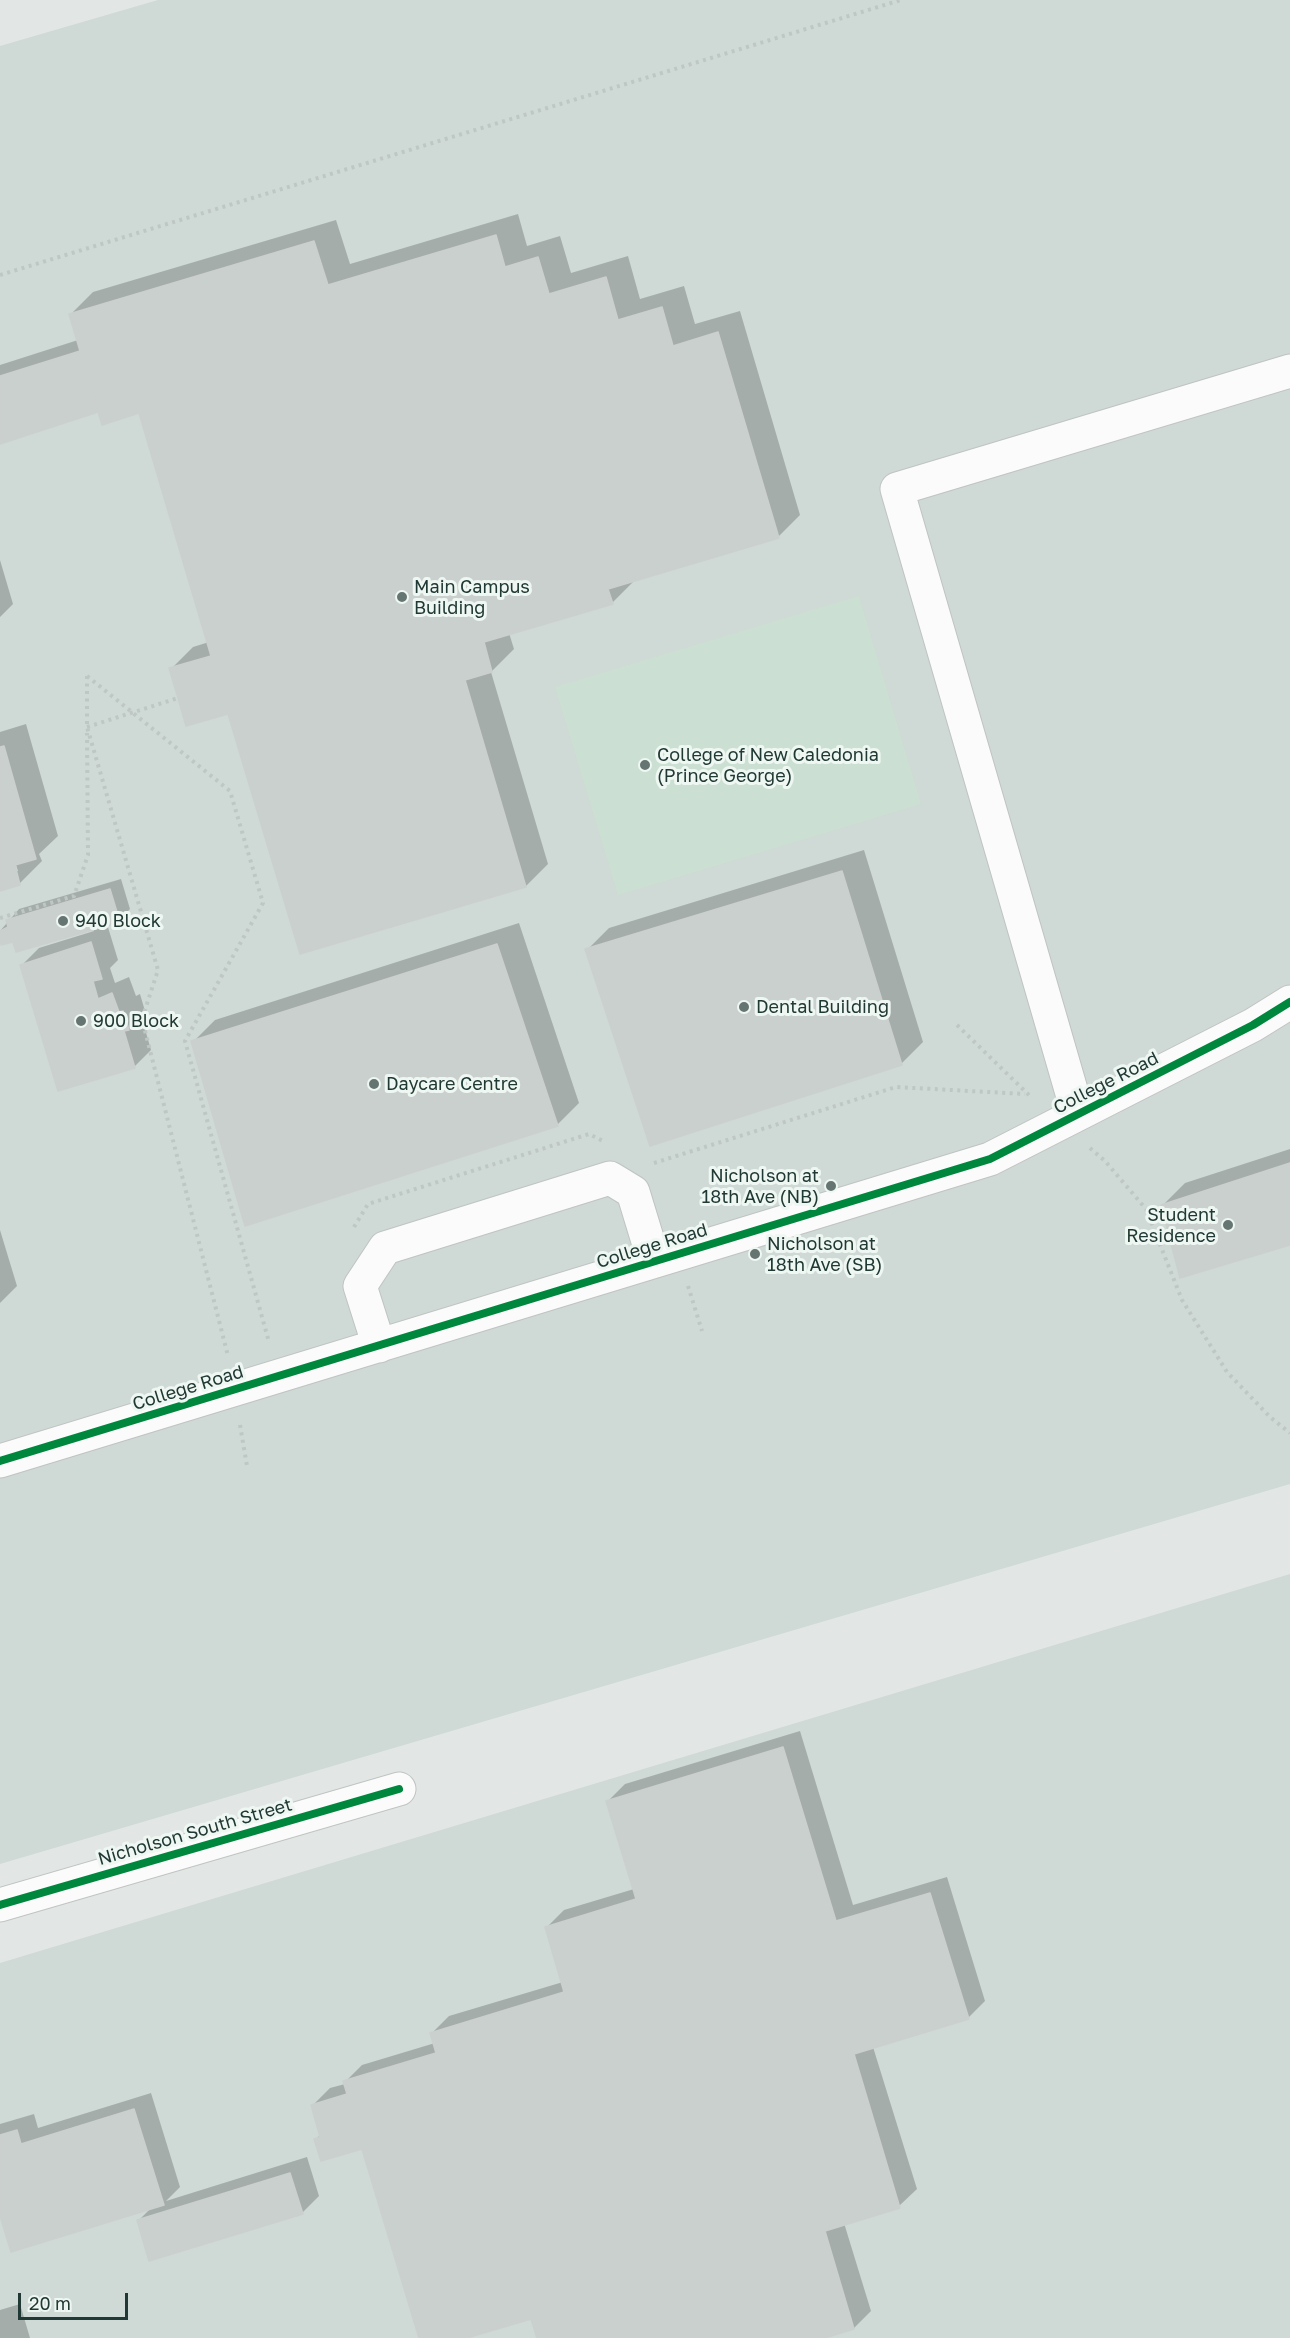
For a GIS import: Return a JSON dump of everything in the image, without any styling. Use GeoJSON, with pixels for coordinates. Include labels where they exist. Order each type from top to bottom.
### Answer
{"type":"FeatureCollection","features":[{"type":"Feature","properties":{"kind":"street"},"geometry":{"type":"LineString","coordinates":[[1069,1118],[897,489],[1290,371]]}},
{"type":"Feature","properties":{"kind":"street","name":"College Road"},"geometry":{"type":"LineString","coordinates":[[0,1461],[990,1158],[1253,1025],[1290,1002]]}},
{"type":"Feature","properties":{"kind":"street"},"geometry":{"type":"LineString","coordinates":[[379,1346],[360,1286],[386,1248],[598,1181],[610,1178],[633,1192],[654,1261]]}},
{"type":"Feature","properties":{"kind":"street","name":"Nicholson South Street"},"geometry":{"type":"LineString","coordinates":[[0,1905],[399,1789]]}},
{"type":"Feature","properties":{"kind":"path"},"geometry":{"type":"LineString","coordinates":[[0,275],[901,0]]}},
{"type":"Feature","properties":{"kind":"path"},"geometry":{"type":"LineString","coordinates":[[0,918],[74,896],[88,855],[87,676],[230,791],[263,903],[185,1041],[270,1343]]}},
{"type":"Feature","properties":{"kind":"path"},"geometry":{"type":"LineString","coordinates":[[87,727],[177,698]]}},
{"type":"Feature","properties":{"kind":"path"},"geometry":{"type":"LineString","coordinates":[[87,727],[158,970],[142,1019],[228,1357]]}},
{"type":"Feature","properties":{"kind":"path"},"geometry":{"type":"LineString","coordinates":[[957,1025],[1026,1094],[1069,1118],[1146,1209],[1182,1300],[1227,1372],[1270,1417],[1290,1433]]}},
{"type":"Feature","properties":{"kind":"path"},"geometry":{"type":"LineString","coordinates":[[651,1164],[896,1087],[1026,1094]]}},
{"type":"Feature","properties":{"kind":"shaded area","name":"College of New Caledonia (Prince George)"},"geometry":{"type":"Polygon","coordinates":[[[158,0],[1290,0],[1290,1484],[0,1864],[0,46],[158,0]]]}},
{"type":"Feature","properties":{"kind":"shaded area"},"geometry":{"type":"Polygon","coordinates":[[[1290,1574],[1290,2338],[0,2338],[0,1963],[1290,1574]]]}},
{"type":"Feature","properties":{"kind":"green space"},"geometry":{"type":"Polygon","coordinates":[[[859,596],[921,804],[618,895],[555,687],[859,596]]]}},
{"type":"Feature","properties":{"kind":"building","name":"Main Campus Building"},"geometry":{"type":"Polygon","coordinates":[[[496,235],[505,267],[538,257],[549,294],[606,277],[618,320],[662,307],[673,346],[718,332],[779,538],[608,589],[613,604],[484,642],[492,672],[465,680],[526,887],[300,954],[228,714],[186,726],[169,668],[211,656],[139,413],[102,425],[69,314],[314,241],[328,285],[496,235]]]}},
{"type":"Feature","properties":{"kind":"building"},"geometry":{"type":"Polygon","coordinates":[[[80,351],[98,412],[0,444],[0,376],[80,351]]]}},
{"type":"Feature","properties":{"kind":"building"},"geometry":{"type":"Polygon","coordinates":[[[4,746],[36,859],[15,865],[20,885],[0,891],[0,747],[4,746]]]}},
{"type":"Feature","properties":{"kind":"building","name":"Dental Building"},"geometry":{"type":"Polygon","coordinates":[[[842,871],[902,1065],[650,1146],[585,949],[842,871]]]}},
{"type":"Feature","properties":{"kind":"building","name":"940 Block"},"geometry":{"type":"Polygon","coordinates":[[[110,889],[120,922],[16,952],[13,942],[1,945],[0,931],[8,927],[6,920],[110,889]]]}},
{"type":"Feature","properties":{"kind":"building","name":"900 Block"},"geometry":{"type":"Polygon","coordinates":[[[91,942],[102,979],[93,981],[98,999],[112,993],[119,1012],[123,1011],[129,1030],[124,1031],[135,1068],[58,1091],[20,965],[91,942]]]}},
{"type":"Feature","properties":{"kind":"building","name":"Daycare Centre"},"geometry":{"type":"Polygon","coordinates":[[[497,944],[558,1126],[245,1226],[191,1041],[497,944]]]}},
{"type":"Feature","properties":{"kind":"building","name":"Student Residence"},"geometry":{"type":"Polygon","coordinates":[[[1290,1163],[1290,1245],[1180,1278],[1161,1205],[1290,1163]]]}},
{"type":"Feature","properties":{"kind":"building"},"geometry":{"type":"Polygon","coordinates":[[[783,1747],[836,1921],[930,1893],[969,2019],[854,2054],[900,2208],[825,2231],[854,2329],[825,2338],[537,2338],[531,2319],[467,2338],[419,2338],[362,2149],[321,2161],[314,2139],[320,2137],[311,2105],[347,2094],[343,2081],[436,2053],[430,2033],[564,1992],[545,1927],[636,1899],[606,1801],[783,1747]]]}},
{"type":"Feature","properties":{"kind":"building"},"geometry":{"type":"Polygon","coordinates":[[[134,2109],[164,2205],[11,2252],[0,2216],[0,2135],[17,2130],[21,2144],[134,2109]]]}},
{"type":"Feature","properties":{"kind":"building"},"geometry":{"type":"Polygon","coordinates":[[[290,2173],[303,2214],[149,2261],[137,2220],[290,2173]]]}},
{"type":"Feature","properties":{"kind":"cycle path"},"geometry":{"type":"LineString","coordinates":[[0,1461],[990,1159],[1253,1025],[1290,1002]]}},
{"type":"Feature","properties":{"kind":"cycle path"},"geometry":{"type":"LineString","coordinates":[[0,1905],[399,1789]]}},
{"type":"Feature","properties":{"kind":"place","name":"Main Campus Building"},"geometry":{"type":"Point","coordinates":[402,597]}},
{"type":"Feature","properties":{"kind":"place","name":"College of New Caledonia (Prince George)"},"geometry":{"type":"Point","coordinates":[645,765]}},
{"type":"Feature","properties":{"kind":"place","name":"940 Block"},"geometry":{"type":"Point","coordinates":[63,921]}},
{"type":"Feature","properties":{"kind":"place","name":"Dental Building"},"geometry":{"type":"Point","coordinates":[744,1007]}},
{"type":"Feature","properties":{"kind":"place","name":"900 Block"},"geometry":{"type":"Point","coordinates":[81,1021]}},
{"type":"Feature","properties":{"kind":"place","name":"Daycare Centre"},"geometry":{"type":"Point","coordinates":[374,1084]}},
{"type":"Feature","properties":{"kind":"place","name":"Nicholson at 18th Ave (NB)"},"geometry":{"type":"Point","coordinates":[831,1186]}},
{"type":"Feature","properties":{"kind":"place","name":"Student Residence"},"geometry":{"type":"Point","coordinates":[1228,1225]}},
{"type":"Feature","properties":{"kind":"place","name":"Nicholson at 18th Ave (SB)"},"geometry":{"type":"Point","coordinates":[755,1254]}}]}
